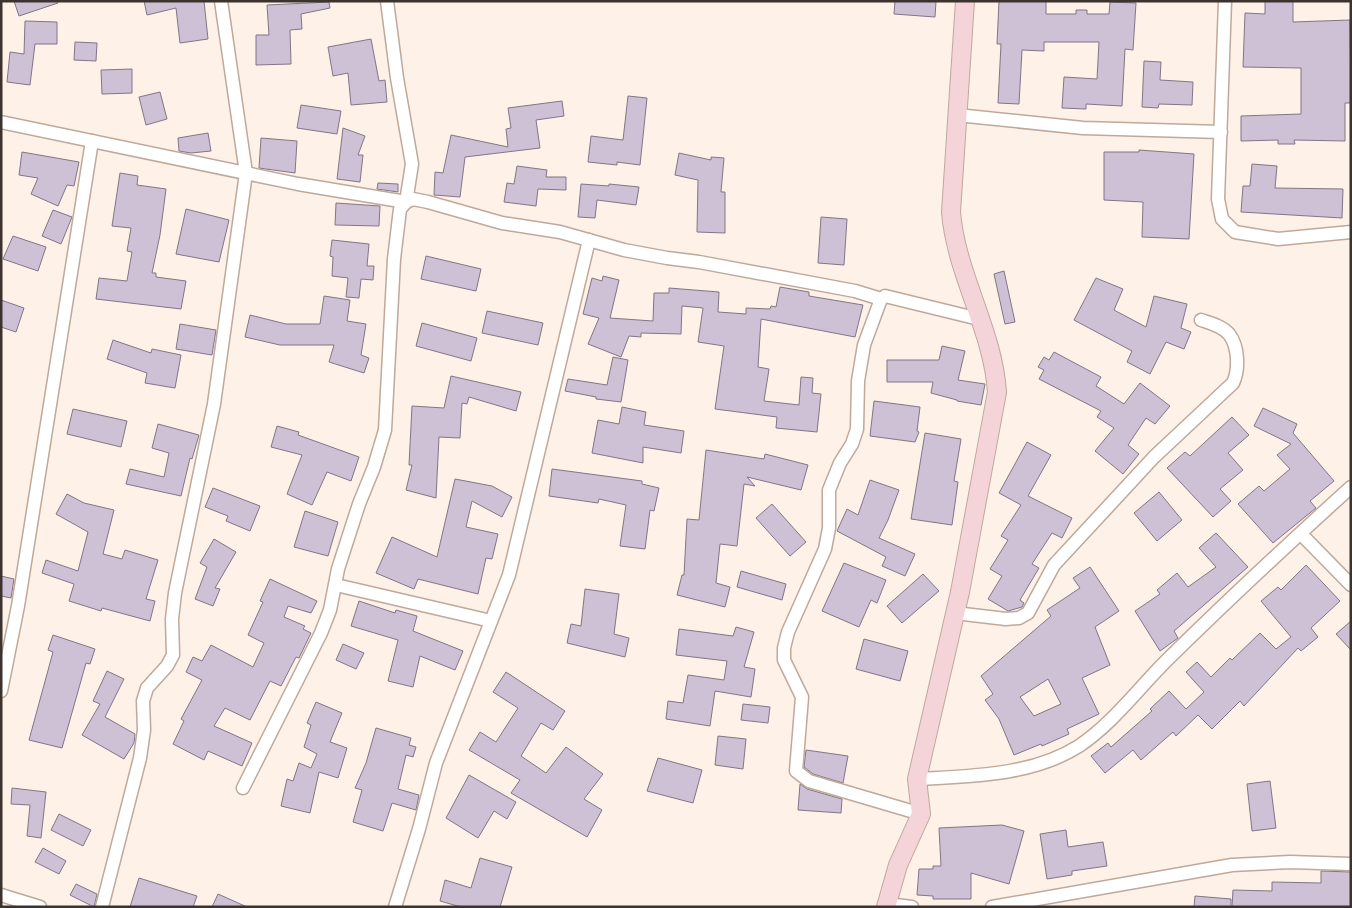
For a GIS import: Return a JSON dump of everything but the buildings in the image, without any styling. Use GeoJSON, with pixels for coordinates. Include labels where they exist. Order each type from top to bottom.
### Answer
{"type":"FeatureCollection","features":[{"type":"Feature","properties":{"kind":"street"},"geometry":{"type":"LineString","coordinates":[[102,907],[140,758],[144,730],[146,688],[167,666],[173,654],[172,619],[175,593],[214,404],[246,173],[221,1]]}},
{"type":"Feature","properties":{"kind":"street"},"geometry":{"type":"LineString","coordinates":[[243,788],[307,664],[330,610],[338,569],[385,430],[394,259],[400,210],[406,202],[412,164],[397,78],[387,1]]}},
{"type":"Feature","properties":{"kind":"street"},"geometry":{"type":"LineString","coordinates":[[912,907],[887,906],[898,864],[921,814],[917,779],[955,613],[997,392],[996,375],[965,279],[952,228],[951,212],[964,1]]}},
{"type":"Feature","properties":{"kind":"street"},"geometry":{"type":"LineString","coordinates":[[1226,1],[1218,199],[1222,219],[1235,232],[1278,238],[1351,232]]}},
{"type":"Feature","properties":{"kind":"street"},"geometry":{"type":"LineString","coordinates":[[957,115],[1083,128],[1221,132]]}},
{"type":"Feature","properties":{"kind":"street"},"geometry":{"type":"LineString","coordinates":[[1,122],[298,184],[406,202],[413,199],[428,202],[502,223],[560,232],[667,258],[699,262],[753,274],[855,291],[881,299]]}},
{"type":"Feature","properties":{"kind":"street"},"geometry":{"type":"LineString","coordinates":[[1,691],[18,606],[92,141]]}},
{"type":"Feature","properties":{"kind":"street"},"geometry":{"type":"LineString","coordinates":[[395,907],[420,829],[436,763],[508,575],[589,240]]}},
{"type":"Feature","properties":{"kind":"street"},"geometry":{"type":"LineString","coordinates":[[921,814],[809,781],[796,771],[802,698],[784,660],[788,632],[825,549],[829,528],[829,490],[840,463],[852,444],[857,429],[858,381],[864,346],[881,299],[886,296],[979,319]]}},
{"type":"Feature","properties":{"kind":"street"},"geometry":{"type":"LineString","coordinates":[[955,613],[1006,619],[1019,618],[1028,613],[1054,565],[1154,456],[1232,383],[1237,375],[1238,363],[1230,335],[1218,326],[1201,320]]}},
{"type":"Feature","properties":{"kind":"street"},"geometry":{"type":"LineString","coordinates":[[917,779],[1006,772],[1051,759],[1079,746],[1108,721],[1166,661],[1351,487]]}},
{"type":"Feature","properties":{"kind":"street"},"geometry":{"type":"LineString","coordinates":[[1302,534],[1351,585]]}},
{"type":"Feature","properties":{"kind":"street"},"geometry":{"type":"LineString","coordinates":[[336,585],[491,621]]}},
{"type":"Feature","properties":{"kind":"street"},"geometry":{"type":"LineString","coordinates":[[992,907],[1232,865],[1290,862],[1351,864]]}},
{"type":"Feature","properties":{"kind":"street"},"geometry":{"type":"LineString","coordinates":[[1,895],[40,907]]}}]}
